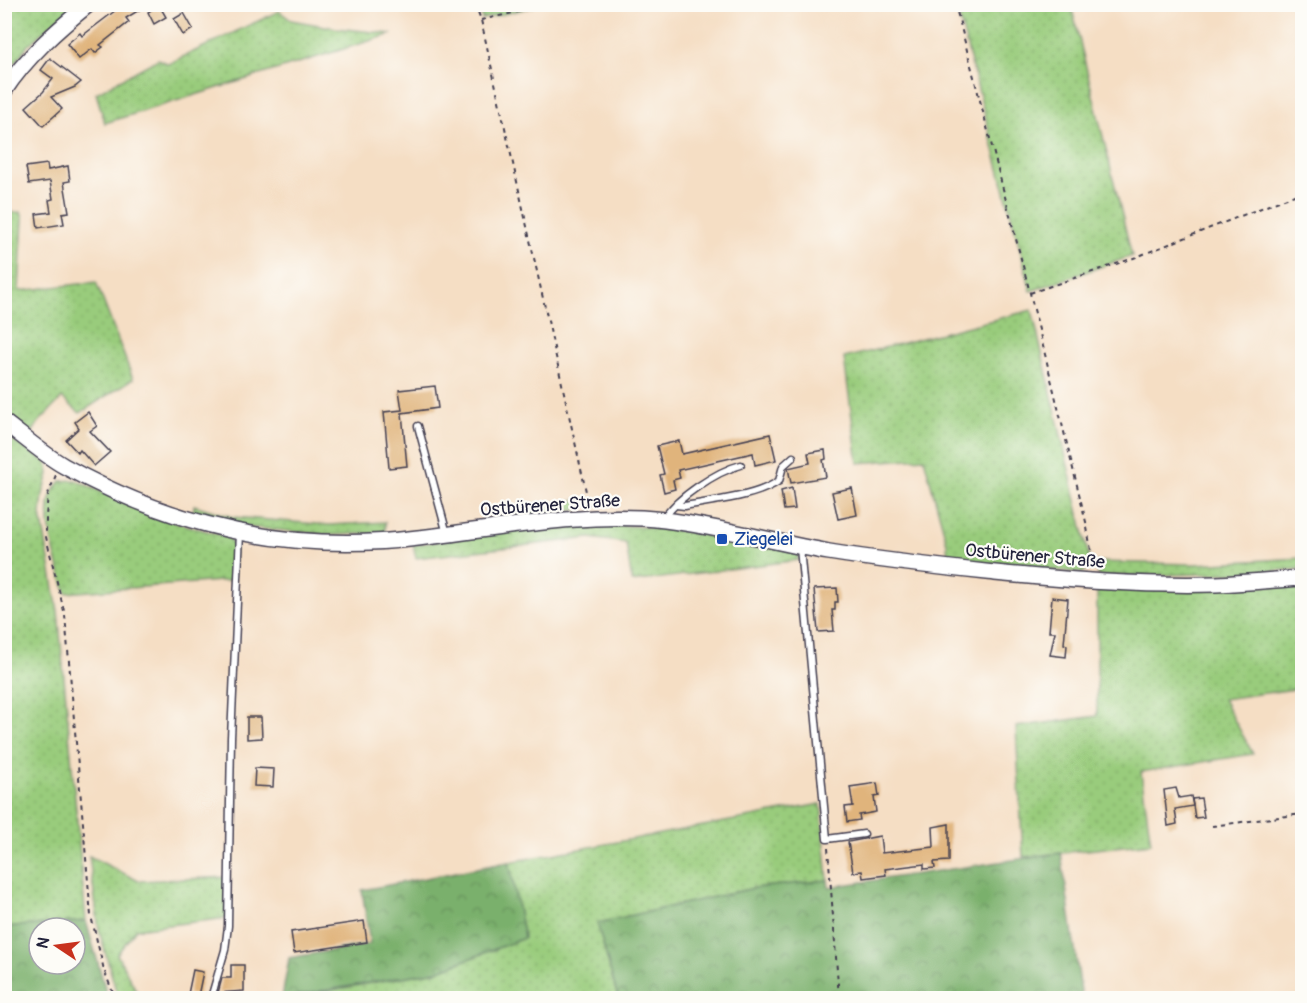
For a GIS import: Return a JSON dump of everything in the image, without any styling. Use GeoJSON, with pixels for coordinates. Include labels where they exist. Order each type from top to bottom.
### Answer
{"type":"FeatureCollection","features":[{"type":"Feature","properties":{"kind":"street"},"geometry":{"type":"LineString","coordinates":[[4,91],[38,49],[89,4]]}},
{"type":"Feature","properties":{"kind":"street","name":"Ostbürener Straße"},"geometry":{"type":"LineString","coordinates":[[4,422],[61,464],[128,498],[183,518],[240,533],[289,540],[340,543],[414,539],[515,524],[592,518],[663,520],[829,552],[949,568],[1097,582],[1214,584],[1302,578]]}},
{"type":"Feature","properties":{"kind":"lane"},"geometry":{"type":"LineString","coordinates":[[418,426],[447,534]]}},
{"type":"Feature","properties":{"kind":"lane"},"geometry":{"type":"LineString","coordinates":[[676,505],[685,506],[771,486],[779,481],[783,465],[793,457]]}},
{"type":"Feature","properties":{"kind":"lane"},"geometry":{"type":"LineString","coordinates":[[663,520],[669,510],[718,473],[741,465]]}},
{"type":"Feature","properties":{"kind":"lane"},"geometry":{"type":"LineString","coordinates":[[210,999],[225,950],[228,926],[231,738],[240,533]]}},
{"type":"Feature","properties":{"kind":"lane"},"geometry":{"type":"LineString","coordinates":[[799,546],[827,839],[864,834]]}},
{"type":"Feature","properties":{"kind":"path"},"geometry":{"type":"LineString","coordinates":[[475,4],[481,20],[592,518]]}},
{"type":"Feature","properties":{"kind":"path"},"geometry":{"type":"LineString","coordinates":[[481,20],[554,4]]}},
{"type":"Feature","properties":{"kind":"path"},"geometry":{"type":"LineString","coordinates":[[955,4],[1030,293],[1086,522],[1097,582]]}},
{"type":"Feature","properties":{"kind":"path"},"geometry":{"type":"LineString","coordinates":[[1030,293],[1131,259],[1302,192]]}},
{"type":"Feature","properties":{"kind":"path"},"geometry":{"type":"LineString","coordinates":[[61,464],[48,494],[46,537],[65,615],[91,916],[104,970],[116,999]]}},
{"type":"Feature","properties":{"kind":"path"},"geometry":{"type":"LineString","coordinates":[[1212,826],[1302,814]]}},
{"type":"Feature","properties":{"kind":"path"},"geometry":{"type":"LineString","coordinates":[[827,839],[839,999]]}},
{"type":"Feature","properties":{"kind":"green space"},"geometry":{"type":"Polygon","coordinates":[[[5,4],[70,4],[71,7],[27,46],[5,77],[5,4]]]}},
{"type":"Feature","properties":{"kind":"green space"},"geometry":{"type":"Polygon","coordinates":[[[532,4],[533,7],[482,19],[478,5],[532,4]]]}},
{"type":"Feature","properties":{"kind":"green space"},"geometry":{"type":"Polygon","coordinates":[[[956,5],[1071,5],[1132,256],[1031,291],[956,5]]]}},
{"type":"Feature","properties":{"kind":"green space"},"geometry":{"type":"Polygon","coordinates":[[[279,11],[291,20],[392,34],[105,123],[96,93],[158,59],[168,64],[279,11]]]}},
{"type":"Feature","properties":{"kind":"green space"},"geometry":{"type":"Polygon","coordinates":[[[4,181],[10,213],[21,212],[23,219],[19,291],[96,282],[133,379],[80,413],[62,398],[38,423],[31,435],[5,414],[4,181]]]}},
{"type":"Feature","properties":{"kind":"green space"},"geometry":{"type":"Polygon","coordinates":[[[1032,310],[1089,557],[1090,567],[1082,573],[948,560],[947,543],[924,458],[858,463],[844,358],[1032,310]]]}},
{"type":"Feature","properties":{"kind":"green space"},"geometry":{"type":"Polygon","coordinates":[[[5,436],[47,462],[49,474],[43,494],[41,515],[58,611],[86,916],[27,916],[27,925],[5,927],[5,436]]]}},
{"type":"Feature","properties":{"kind":"green space"},"geometry":{"type":"Polygon","coordinates":[[[75,480],[157,517],[228,537],[235,547],[233,580],[66,593],[52,543],[49,504],[52,493],[61,481],[75,480]]]}},
{"type":"Feature","properties":{"kind":"green space"},"geometry":{"type":"Polygon","coordinates":[[[584,499],[583,509],[506,517],[503,509],[584,499]]]}},
{"type":"Feature","properties":{"kind":"green space"},"geometry":{"type":"Polygon","coordinates":[[[194,505],[233,517],[329,525],[385,522],[385,533],[332,535],[245,527],[193,514],[194,505]]]}},
{"type":"Feature","properties":{"kind":"green space"},"geometry":{"type":"Polygon","coordinates":[[[592,524],[661,528],[798,548],[798,560],[632,582],[626,543],[590,538],[416,558],[413,545],[516,530],[592,524]]]}},
{"type":"Feature","properties":{"kind":"green space"},"geometry":{"type":"Polygon","coordinates":[[[1302,558],[1302,569],[1213,574],[1098,576],[1096,562],[1195,564],[1302,558]]]}},
{"type":"Feature","properties":{"kind":"green space"},"geometry":{"type":"Polygon","coordinates":[[[1302,585],[1302,688],[1223,699],[1253,754],[1141,772],[1151,843],[1023,857],[1016,727],[1097,716],[1097,588],[1302,585]]]}},
{"type":"Feature","properties":{"kind":"green space"},"geometry":{"type":"Polygon","coordinates":[[[821,804],[828,880],[754,888],[598,923],[618,998],[289,998],[437,971],[524,938],[509,862],[821,804]]]}},
{"type":"Feature","properties":{"kind":"green space"},"geometry":{"type":"Polygon","coordinates":[[[1061,853],[1082,998],[618,998],[597,923],[754,888],[828,880],[829,887],[1061,853]]]}},
{"type":"Feature","properties":{"kind":"green space"},"geometry":{"type":"Polygon","coordinates":[[[89,856],[139,881],[229,877],[227,918],[136,929],[117,954],[140,998],[118,998],[99,930],[89,856]]]}},
{"type":"Feature","properties":{"kind":"green space"},"geometry":{"type":"Polygon","coordinates":[[[509,862],[524,938],[437,971],[282,998],[289,958],[370,944],[362,890],[509,862]]]}},
{"type":"Feature","properties":{"kind":"green space"},"geometry":{"type":"Polygon","coordinates":[[[87,924],[108,998],[5,998],[5,927],[27,925],[27,976],[87,976],[87,924]]]}},
{"type":"Feature","properties":{"kind":"building"},"geometry":{"type":"Polygon","coordinates":[[[124,4],[149,4],[126,18],[129,22],[100,45],[103,47],[95,53],[92,49],[79,59],[67,44],[80,33],[82,36],[124,4]]]}},
{"type":"Feature","properties":{"kind":"building"},"geometry":{"type":"Polygon","coordinates":[[[159,5],[166,17],[154,24],[148,12],[159,5]]]}},
{"type":"Feature","properties":{"kind":"building"},"geometry":{"type":"Polygon","coordinates":[[[184,13],[193,29],[183,35],[174,19],[184,13]]]}},
{"type":"Feature","properties":{"kind":"building"},"geometry":{"type":"Polygon","coordinates":[[[50,58],[81,82],[51,97],[62,109],[43,126],[26,107],[43,92],[53,79],[41,70],[50,58]]]}},
{"type":"Feature","properties":{"kind":"building"},"geometry":{"type":"Polygon","coordinates":[[[47,164],[48,170],[68,166],[70,181],[64,182],[69,212],[62,213],[64,224],[38,228],[36,214],[51,212],[49,200],[53,199],[50,181],[29,184],[26,167],[47,164]]]}},
{"type":"Feature","properties":{"kind":"building"},"geometry":{"type":"Polygon","coordinates":[[[435,386],[438,408],[402,413],[407,466],[389,468],[384,412],[402,410],[399,390],[435,386]]]}},
{"type":"Feature","properties":{"kind":"building"},"geometry":{"type":"Polygon","coordinates":[[[88,412],[97,426],[90,431],[110,452],[94,466],[80,450],[78,453],[66,440],[79,428],[75,422],[88,412]]]}},
{"type":"Feature","properties":{"kind":"building"},"geometry":{"type":"Polygon","coordinates":[[[770,434],[776,460],[755,465],[753,453],[678,470],[680,478],[673,480],[675,489],[664,492],[660,475],[664,474],[657,446],[679,441],[682,454],[770,434]]]}},
{"type":"Feature","properties":{"kind":"building"},"geometry":{"type":"Polygon","coordinates":[[[825,450],[826,459],[823,460],[826,477],[791,483],[788,468],[810,463],[808,453],[825,450]]]}},
{"type":"Feature","properties":{"kind":"building"},"geometry":{"type":"Polygon","coordinates":[[[792,488],[795,509],[784,510],[781,491],[792,488]]]}},
{"type":"Feature","properties":{"kind":"building"},"geometry":{"type":"Polygon","coordinates":[[[852,488],[857,515],[838,519],[832,492],[852,488]]]}},
{"type":"Feature","properties":{"kind":"building"},"geometry":{"type":"Polygon","coordinates":[[[837,588],[838,602],[835,602],[835,610],[832,610],[834,631],[818,632],[814,589],[837,588]]]}},
{"type":"Feature","properties":{"kind":"building"},"geometry":{"type":"Polygon","coordinates":[[[1052,597],[1068,599],[1064,644],[1067,645],[1066,657],[1050,655],[1055,632],[1049,632],[1052,597]]]}},
{"type":"Feature","properties":{"kind":"building"},"geometry":{"type":"Polygon","coordinates":[[[247,717],[261,717],[262,738],[247,739],[247,717]]]}},
{"type":"Feature","properties":{"kind":"building"},"geometry":{"type":"Polygon","coordinates":[[[255,768],[274,769],[273,787],[254,786],[255,768]]]}},
{"type":"Feature","properties":{"kind":"building"},"geometry":{"type":"Polygon","coordinates":[[[877,783],[879,796],[874,797],[876,812],[859,815],[860,820],[847,822],[845,807],[853,806],[850,787],[877,783]]]}},
{"type":"Feature","properties":{"kind":"building"},"geometry":{"type":"Polygon","coordinates":[[[1176,788],[1179,798],[1191,796],[1193,806],[1175,809],[1177,824],[1168,826],[1164,790],[1176,788]]]}},
{"type":"Feature","properties":{"kind":"building"},"geometry":{"type":"Polygon","coordinates":[[[1201,798],[1204,817],[1195,818],[1192,799],[1201,798]]]}},
{"type":"Feature","properties":{"kind":"building"},"geometry":{"type":"Polygon","coordinates":[[[949,824],[949,861],[934,862],[935,868],[924,869],[924,864],[885,869],[886,875],[863,878],[862,871],[853,872],[848,842],[880,836],[882,853],[934,847],[933,827],[949,824]]]}},
{"type":"Feature","properties":{"kind":"building"},"geometry":{"type":"Polygon","coordinates":[[[364,921],[367,942],[294,953],[291,932],[364,921]]]}},
{"type":"Feature","properties":{"kind":"building"},"geometry":{"type":"Polygon","coordinates":[[[231,965],[244,965],[244,991],[218,993],[222,978],[231,978],[231,965]]]}},
{"type":"Feature","properties":{"kind":"building"},"geometry":{"type":"Polygon","coordinates":[[[193,970],[203,972],[198,996],[188,994],[193,970]]]}},
{"type":"Feature","properties":{"kind":"place","name":"Ziegelei"},"geometry":{"type":"Point","coordinates":[722,539]}}]}
